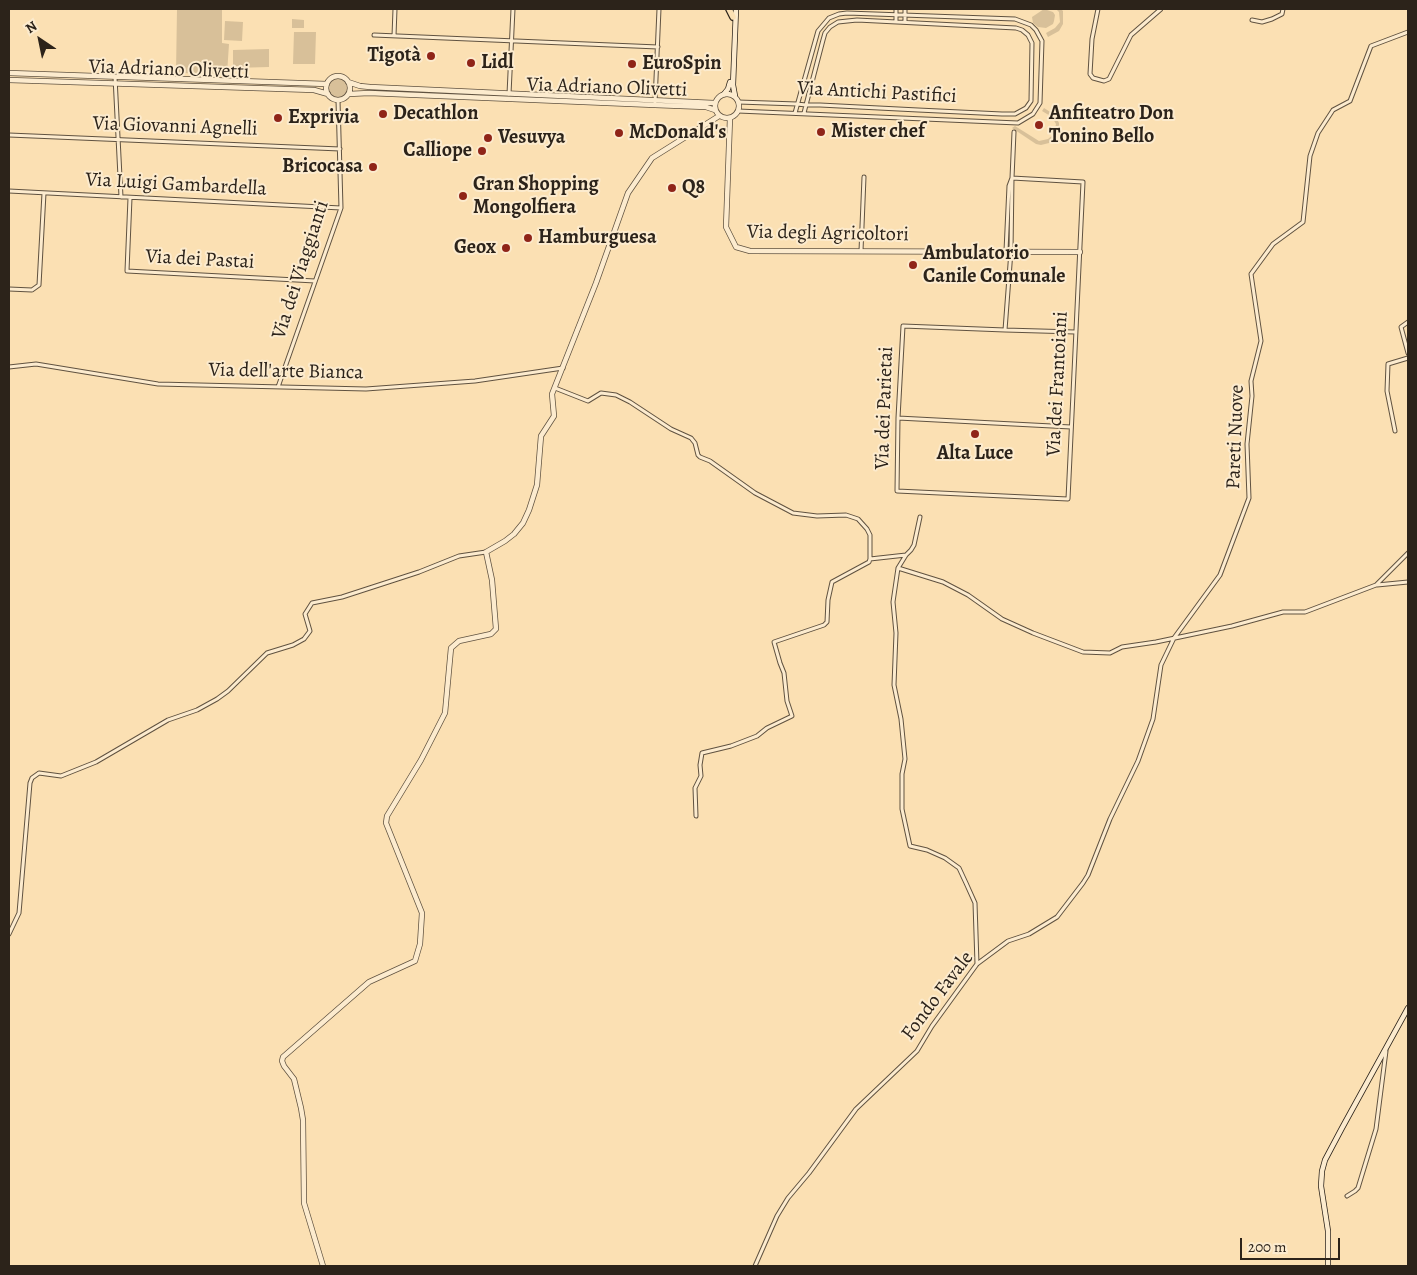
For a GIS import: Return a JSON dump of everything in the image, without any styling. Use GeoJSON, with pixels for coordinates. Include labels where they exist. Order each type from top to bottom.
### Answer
{"type":"FeatureCollection","features":[{"type":"Feature","properties":{"kind":"highway"},"geometry":{"type":"LineString","coordinates":[[729,9],[733,17]]}},
{"type":"Feature","properties":{"kind":"street"},"geometry":{"type":"LineString","coordinates":[[394,36],[395,9]]}},
{"type":"Feature","properties":{"kind":"street"},"geometry":{"type":"LineString","coordinates":[[509,94],[513,9]]}},
{"type":"Feature","properties":{"kind":"street"},"geometry":{"type":"LineString","coordinates":[[655,102],[659,9]]}},
{"type":"Feature","properties":{"kind":"street"},"geometry":{"type":"LineString","coordinates":[[9,934],[19,913],[30,783],[32,778],[39,773],[61,776],[96,762],[168,720],[197,710],[217,699],[228,691],[267,653],[293,645],[304,639],[310,631],[305,614],[312,603],[342,597],[418,572],[459,556],[486,552],[509,538],[523,523],[535,494],[541,436],[554,416],[552,394],[632,186],[652,158],[719,116],[730,118],[738,111],[738,102],[731,85],[734,9]]}},
{"type":"Feature","properties":{"kind":"street"},"geometry":{"type":"LineString","coordinates":[[719,116],[715,110],[714,103],[731,85],[734,9]]}},
{"type":"Feature","properties":{"kind":"street"},"geometry":{"type":"LineString","coordinates":[[896,9],[896,22]]}},
{"type":"Feature","properties":{"kind":"street"},"geometry":{"type":"LineString","coordinates":[[804,113],[825,33],[830,27],[838,22],[847,20],[906,22],[906,9]]}},
{"type":"Feature","properties":{"kind":"street"},"geometry":{"type":"LineString","coordinates":[[1098,9],[1092,39],[1090,74],[1093,78],[1104,81],[1109,79],[1131,34],[1162,9]]}},
{"type":"Feature","properties":{"kind":"street"},"geometry":{"type":"LineString","coordinates":[[1252,20],[1262,22],[1272,19],[1282,14],[1283,9]]}},
{"type":"Feature","properties":{"kind":"street"},"geometry":{"type":"LineString","coordinates":[[866,13],[866,21]]}},
{"type":"Feature","properties":{"kind":"street"},"geometry":{"type":"LineString","coordinates":[[795,113],[816,37],[822,24],[838,14],[906,15]]}},
{"type":"Feature","properties":{"kind":"street","name":"Via Antichi Pastifici"},"geometry":{"type":"LineString","coordinates":[[738,111],[1018,123],[1029,118],[1036,110],[1040,101],[1042,41],[1031,25],[1016,19],[906,15]]}},
{"type":"Feature","properties":{"kind":"street","name":"Via Antichi Pastifici"},"geometry":{"type":"LineString","coordinates":[[738,102],[1014,114],[1026,108],[1031,101],[1033,46],[1028,35],[1022,30],[1016,28],[906,22]]}},
{"type":"Feature","properties":{"kind":"street","name":"Pareti Nuove"},"geometry":{"type":"LineString","coordinates":[[1174,638],[1220,575],[1249,498],[1247,444],[1252,396],[1251,381],[1261,341],[1251,274],[1272,244],[1303,222],[1310,156],[1318,133],[1333,110],[1350,101],[1371,46],[1408,32]]}},
{"type":"Feature","properties":{"kind":"street"},"geometry":{"type":"LineString","coordinates":[[374,35],[658,47]]}},
{"type":"Feature","properties":{"kind":"street","name":"Via Adriano Olivetti"},"geometry":{"type":"LineString","coordinates":[[9,73],[327,84],[332,78],[339,76],[348,82],[370,87],[655,102],[706,107],[715,110]]}},
{"type":"Feature","properties":{"kind":"street"},"geometry":{"type":"LineString","coordinates":[[115,78],[121,197]]}},
{"type":"Feature","properties":{"kind":"street","name":"Via Adriano Olivetti"},"geometry":{"type":"LineString","coordinates":[[9,80],[314,90],[328,94],[334,100],[345,98],[349,94],[369,93],[714,103]]}},
{"type":"Feature","properties":{"kind":"street"},"geometry":{"type":"LineString","coordinates":[[348,82],[349,94]]}},
{"type":"Feature","properties":{"kind":"street"},"geometry":{"type":"LineString","coordinates":[[327,84],[328,94]]}},
{"type":"Feature","properties":{"kind":"street"},"geometry":{"type":"LineString","coordinates":[[724,94],[735,96]]}},
{"type":"Feature","properties":{"kind":"street","name":"Via dei Viaggianti"},"geometry":{"type":"LineString","coordinates":[[278,387],[341,208],[338,100]]}},
{"type":"Feature","properties":{"kind":"street","name":"Via degli Agricoltori"},"geometry":{"type":"LineString","coordinates":[[730,118],[726,227],[736,247],[750,251],[1080,252]]}},
{"type":"Feature","properties":{"kind":"street"},"geometry":{"type":"LineString","coordinates":[[1014,132],[1012,178],[1009,186],[1005,330],[1075,332]]}},
{"type":"Feature","properties":{"kind":"street","name":"Via Giovanni Agnelli"},"geometry":{"type":"LineString","coordinates":[[9,135],[340,149]]}},
{"type":"Feature","properties":{"kind":"street"},"geometry":{"type":"LineString","coordinates":[[861,251],[864,177]]}},
{"type":"Feature","properties":{"kind":"street","name":"Via dei Frantoiani"},"geometry":{"type":"LineString","coordinates":[[1012,178],[1083,182],[1068,499]]}},
{"type":"Feature","properties":{"kind":"street","name":"Via Luigi Gambardella"},"geometry":{"type":"LineString","coordinates":[[9,191],[341,208]]}},
{"type":"Feature","properties":{"kind":"street"},"geometry":{"type":"LineString","coordinates":[[9,289],[32,290],[39,285],[44,193]]}},
{"type":"Feature","properties":{"kind":"street","name":"Via dei Pastai"},"geometry":{"type":"LineString","coordinates":[[130,198],[127,271],[315,281]]}},
{"type":"Feature","properties":{"kind":"street"},"geometry":{"type":"LineString","coordinates":[[1408,322],[1401,327],[1408,353]]}},
{"type":"Feature","properties":{"kind":"street","name":"Via dei Parietai"},"geometry":{"type":"LineString","coordinates":[[1005,330],[903,326],[898,418],[897,491],[1068,499]]}},
{"type":"Feature","properties":{"kind":"street"},"geometry":{"type":"LineString","coordinates":[[1395,431],[1386,391],[1388,364],[1408,358]]}},
{"type":"Feature","properties":{"kind":"street","name":"Via dell'arte Bianca"},"geometry":{"type":"LineString","coordinates":[[9,367],[36,364],[158,384],[384,389],[475,381],[563,368]]}},
{"type":"Feature","properties":{"kind":"street"},"geometry":{"type":"LineString","coordinates":[[554,388],[585,401],[600,394],[616,395],[671,429],[691,438],[700,457],[710,461],[755,493],[793,513],[817,516],[846,515],[858,519],[867,528],[870,535],[869,562],[832,582],[828,600],[827,622],[824,625],[774,642],[784,673],[792,716],[767,728],[756,736],[731,746],[702,752],[701,776],[695,788],[696,816]]}},
{"type":"Feature","properties":{"kind":"street"},"geometry":{"type":"LineString","coordinates":[[898,418],[1071,426]]}},
{"type":"Feature","properties":{"kind":"street"},"geometry":{"type":"LineString","coordinates":[[920,517],[914,545],[898,568],[893,602],[896,648],[894,686],[901,719],[904,759],[902,809],[910,846],[927,850],[945,858],[958,868],[966,883],[975,903],[977,964]]}},
{"type":"Feature","properties":{"kind":"street"},"geometry":{"type":"LineString","coordinates":[[323,1266],[304,1204],[303,1120],[301,1108],[294,1079],[282,1061],[289,1051],[369,982],[415,961],[420,944],[422,913],[386,824],[386,819],[421,760],[445,713],[448,663],[451,648],[459,641],[491,634],[496,629],[492,580],[486,552]]}},
{"type":"Feature","properties":{"kind":"street"},"geometry":{"type":"LineString","coordinates":[[1376,585],[1408,553]]}},
{"type":"Feature","properties":{"kind":"street"},"geometry":{"type":"LineString","coordinates":[[870,559],[906,555]]}},
{"type":"Feature","properties":{"kind":"street"},"geometry":{"type":"LineString","coordinates":[[898,568],[944,582],[968,595],[1002,619],[1083,652],[1110,652],[1122,647],[1232,626],[1284,612],[1305,612],[1376,585],[1408,582]]}},
{"type":"Feature","properties":{"kind":"street","name":"Fondo Favale"},"geometry":{"type":"LineString","coordinates":[[756,1266],[777,1216],[788,1198],[856,1110],[917,1051],[932,1026],[977,964],[1008,941],[1028,934],[1057,917],[1083,883],[1138,761],[1152,719],[1161,666],[1174,638]]}},
{"type":"Feature","properties":{"kind":"street"},"geometry":{"type":"LineString","coordinates":[[1328,1266],[1328,1231],[1320,1186],[1322,1171],[1342,1128],[1408,1008]]}},
{"type":"Feature","properties":{"kind":"street"},"geometry":{"type":"LineString","coordinates":[[1347,1196],[1358,1188],[1376,1129],[1386,1050]]}},
{"type":"Feature","properties":{"kind":"shaded area"},"geometry":{"type":"Polygon","coordinates":[[[177,9],[222,9],[222,43],[229,44],[227,74],[176,73],[177,9]]]}},
{"type":"Feature","properties":{"kind":"shaded area"},"geometry":{"type":"Polygon","coordinates":[[[1044,9],[1053,12],[1055,15],[1053,24],[1046,28],[1038,27],[1033,23],[1032,17],[1044,9]]]}},
{"type":"Feature","properties":{"kind":"shaded area"},"geometry":{"type":"Polygon","coordinates":[[[1056,9],[1063,11],[1063,24],[1059,31],[1048,37],[1046,33],[1055,28],[1060,22],[1059,12],[1056,9]]]}},
{"type":"Feature","properties":{"kind":"shaded area"},"geometry":{"type":"Polygon","coordinates":[[[292,19],[304,20],[304,28],[292,28],[292,19]]]}},
{"type":"Feature","properties":{"kind":"shaded area"},"geometry":{"type":"Polygon","coordinates":[[[225,21],[243,22],[242,41],[224,40],[225,21]]]}},
{"type":"Feature","properties":{"kind":"shaded area"},"geometry":{"type":"Polygon","coordinates":[[[294,32],[316,32],[315,64],[293,64],[294,32]]]}},
{"type":"Feature","properties":{"kind":"shaded area"},"geometry":{"type":"Polygon","coordinates":[[[269,49],[269,67],[233,68],[233,50],[269,49]]]}},
{"type":"Feature","properties":{"kind":"shaded area"},"geometry":{"type":"Polygon","coordinates":[[[338,78],[345,81],[348,88],[345,95],[338,98],[331,95],[328,88],[331,81],[338,78]]]}},
{"type":"Feature","properties":{"kind":"shaded area"},"geometry":{"type":"Polygon","coordinates":[[[1044,108],[1055,115],[1059,123],[1059,133],[1049,143],[1036,144],[1012,128],[1015,126],[1039,141],[1048,139],[1054,134],[1056,124],[1052,117],[1042,111],[1044,108]]]}},
{"type":"Feature","properties":{"kind":"place","name":"Tigotà"},"geometry":{"type":"Point","coordinates":[431,56]}},
{"type":"Feature","properties":{"kind":"place","name":"Lidl"},"geometry":{"type":"Point","coordinates":[471,63]}},
{"type":"Feature","properties":{"kind":"place","name":"EuroSpin"},"geometry":{"type":"Point","coordinates":[632,64]}},
{"type":"Feature","properties":{"kind":"place","name":"Decathlon"},"geometry":{"type":"Point","coordinates":[383,114]}},
{"type":"Feature","properties":{"kind":"place","name":"Exprivia"},"geometry":{"type":"Point","coordinates":[278,118]}},
{"type":"Feature","properties":{"kind":"place","name":"Anfiteatro Don Tonino Bello"},"geometry":{"type":"Point","coordinates":[1039,125]}},
{"type":"Feature","properties":{"kind":"place","name":"Mister chef"},"geometry":{"type":"Point","coordinates":[821,132]}},
{"type":"Feature","properties":{"kind":"place","name":"McDonald's"},"geometry":{"type":"Point","coordinates":[619,133]}},
{"type":"Feature","properties":{"kind":"place","name":"Vesuvya"},"geometry":{"type":"Point","coordinates":[488,138]}},
{"type":"Feature","properties":{"kind":"place","name":"Calliope"},"geometry":{"type":"Point","coordinates":[482,151]}},
{"type":"Feature","properties":{"kind":"place","name":"Bricocasa"},"geometry":{"type":"Point","coordinates":[373,167]}},
{"type":"Feature","properties":{"kind":"place","name":"Q8"},"geometry":{"type":"Point","coordinates":[672,188]}},
{"type":"Feature","properties":{"kind":"place","name":"Gran Shopping Mongolfiera"},"geometry":{"type":"Point","coordinates":[463,196]}},
{"type":"Feature","properties":{"kind":"place","name":"Hamburguesa"},"geometry":{"type":"Point","coordinates":[528,238]}},
{"type":"Feature","properties":{"kind":"place","name":"Geox"},"geometry":{"type":"Point","coordinates":[506,248]}},
{"type":"Feature","properties":{"kind":"place","name":"Ambulatorio Canile Comunale"},"geometry":{"type":"Point","coordinates":[913,265]}},
{"type":"Feature","properties":{"kind":"place","name":"Alta Luce"},"geometry":{"type":"Point","coordinates":[975,434]}}]}
